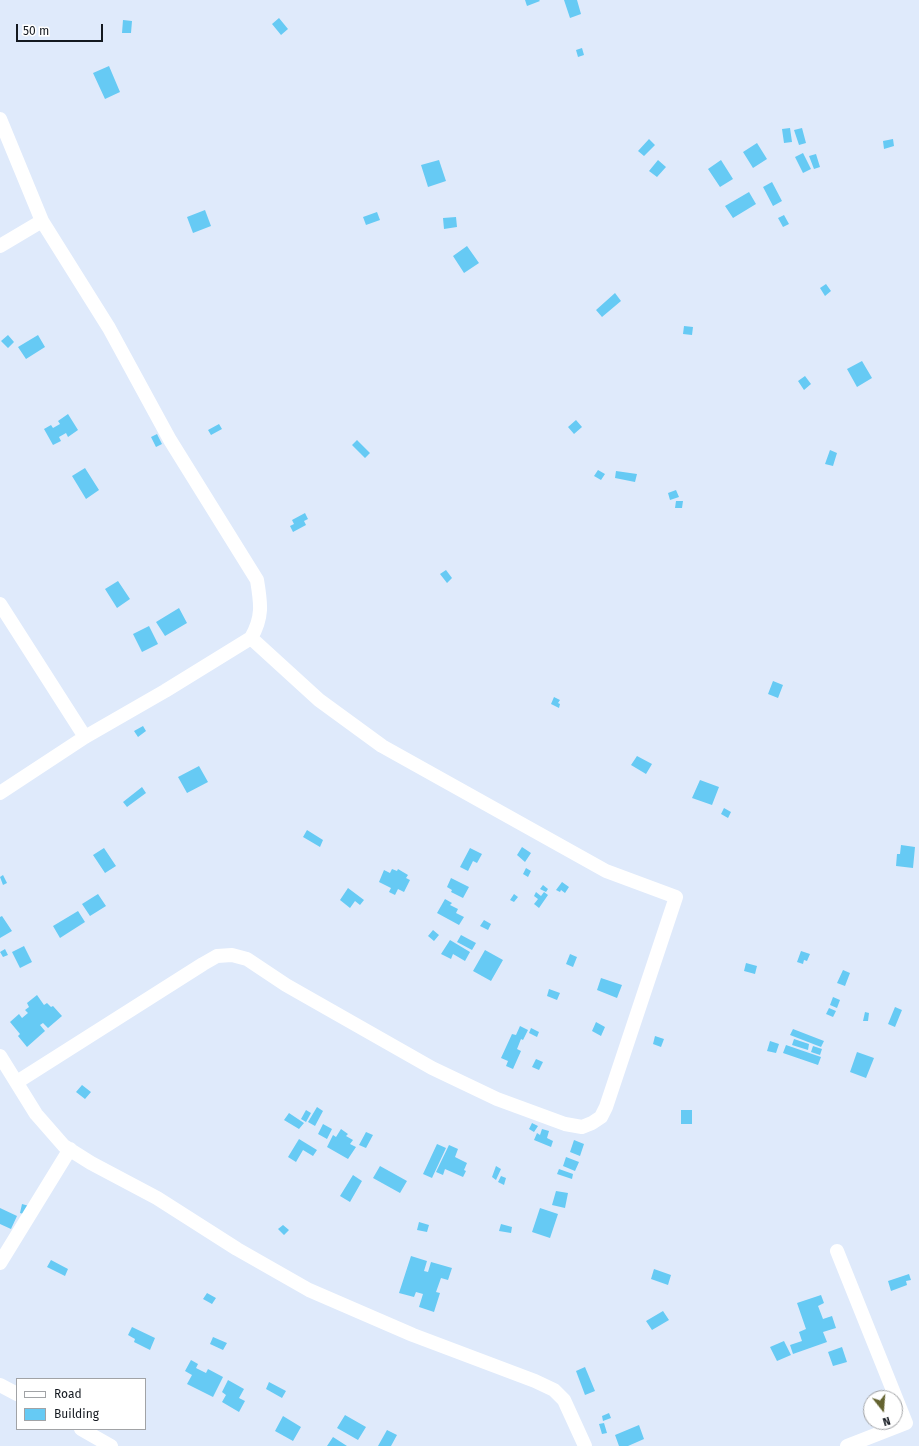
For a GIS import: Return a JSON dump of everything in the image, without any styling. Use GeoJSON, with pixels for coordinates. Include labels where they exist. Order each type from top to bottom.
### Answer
{"type":"FeatureCollection","features":[{"type":"Feature","properties":{"kind":"street"},"geometry":{"type":"LineString","coordinates":[[0,119],[42,221],[109,328],[170,440],[257,580],[260,597],[258,625],[251,638],[165,691],[85,737],[0,793]]}},
{"type":"Feature","properties":{"kind":"street"},"geometry":{"type":"LineString","coordinates":[[0,246],[42,221]]}},
{"type":"Feature","properties":{"kind":"street"},"geometry":{"type":"LineString","coordinates":[[0,604],[85,737]]}},
{"type":"Feature","properties":{"kind":"street"},"geometry":{"type":"LineString","coordinates":[[17,1082],[203,964],[218,956],[232,955],[247,959],[286,985],[432,1068],[497,1099],[565,1124],[582,1127],[601,1117],[606,1107],[676,897],[606,870],[382,746],[319,700],[251,638]]}},
{"type":"Feature","properties":{"kind":"street"},"geometry":{"type":"LineString","coordinates":[[0,1056],[36,1114],[64,1146],[91,1163],[157,1198],[236,1249],[309,1290],[413,1335],[535,1381],[554,1390],[564,1400],[585,1446]]}},
{"type":"Feature","properties":{"kind":"street"},"geometry":{"type":"LineString","coordinates":[[0,1263],[70,1149]]}},
{"type":"Feature","properties":{"kind":"street"},"geometry":{"type":"LineString","coordinates":[[837,1251],[906,1423],[847,1446]]}},
{"type":"Feature","properties":{"kind":"street"},"geometry":{"type":"LineString","coordinates":[[0,1385],[16,1393]]}},
{"type":"Feature","properties":{"kind":"street"},"geometry":{"type":"LineString","coordinates":[[82,1430],[111,1446]]}},
{"type":"Feature","properties":{"kind":"building"},"geometry":{"type":"Polygon","coordinates":[[[525,0],[539,0],[540,1],[527,6],[525,0]]]}},
{"type":"Feature","properties":{"kind":"building"},"geometry":{"type":"Polygon","coordinates":[[[564,0],[577,0],[581,14],[570,18],[564,0]]]}},
{"type":"Feature","properties":{"kind":"building"},"geometry":{"type":"Polygon","coordinates":[[[279,18],[288,29],[281,35],[272,24],[279,18]]]}},
{"type":"Feature","properties":{"kind":"building"},"geometry":{"type":"Polygon","coordinates":[[[123,20],[132,21],[131,33],[122,33],[123,20]]]}},
{"type":"Feature","properties":{"kind":"building"},"geometry":{"type":"Polygon","coordinates":[[[582,48],[584,55],[578,57],[576,50],[582,48]]]}},
{"type":"Feature","properties":{"kind":"building"},"geometry":{"type":"Polygon","coordinates":[[[109,66],[120,92],[105,99],[93,73],[109,66]]]}},
{"type":"Feature","properties":{"kind":"building"},"geometry":{"type":"Polygon","coordinates":[[[790,128],[792,142],[784,143],[782,129],[790,128]]]}},
{"type":"Feature","properties":{"kind":"building"},"geometry":{"type":"Polygon","coordinates":[[[802,128],[806,143],[799,145],[794,130],[802,128]]]}},
{"type":"Feature","properties":{"kind":"building"},"geometry":{"type":"Polygon","coordinates":[[[649,139],[655,145],[644,156],[638,151],[649,139]]]}},
{"type":"Feature","properties":{"kind":"building"},"geometry":{"type":"Polygon","coordinates":[[[893,139],[894,146],[884,149],[883,141],[893,139]]]}},
{"type":"Feature","properties":{"kind":"building"},"geometry":{"type":"Polygon","coordinates":[[[757,143],[767,159],[753,168],[743,152],[757,143]]]}},
{"type":"Feature","properties":{"kind":"building"},"geometry":{"type":"Polygon","coordinates":[[[803,153],[811,169],[803,173],[795,157],[803,153]]]}},
{"type":"Feature","properties":{"kind":"building"},"geometry":{"type":"Polygon","coordinates":[[[816,154],[820,167],[814,169],[809,156],[816,154]]]}},
{"type":"Feature","properties":{"kind":"building"},"geometry":{"type":"Polygon","coordinates":[[[439,160],[446,181],[428,187],[421,165],[439,160]]]}},
{"type":"Feature","properties":{"kind":"building"},"geometry":{"type":"Polygon","coordinates":[[[658,160],[666,167],[657,177],[649,171],[658,160]]]}},
{"type":"Feature","properties":{"kind":"building"},"geometry":{"type":"Polygon","coordinates":[[[721,160],[733,179],[720,187],[708,169],[721,160]]]}},
{"type":"Feature","properties":{"kind":"building"},"geometry":{"type":"Polygon","coordinates":[[[772,182],[782,201],[773,206],[763,187],[772,182]]]}},
{"type":"Feature","properties":{"kind":"building"},"geometry":{"type":"Polygon","coordinates":[[[749,192],[756,204],[733,218],[725,206],[749,192]]]}},
{"type":"Feature","properties":{"kind":"building"},"geometry":{"type":"Polygon","coordinates":[[[205,210],[211,226],[193,233],[187,217],[205,210]]]}},
{"type":"Feature","properties":{"kind":"building"},"geometry":{"type":"Polygon","coordinates":[[[377,212],[380,220],[366,225],[363,217],[377,212]]]}},
{"type":"Feature","properties":{"kind":"building"},"geometry":{"type":"Polygon","coordinates":[[[784,215],[789,224],[783,227],[778,218],[784,215]]]}},
{"type":"Feature","properties":{"kind":"building"},"geometry":{"type":"Polygon","coordinates":[[[456,217],[457,227],[444,229],[443,218],[456,217]]]}},
{"type":"Feature","properties":{"kind":"building"},"geometry":{"type":"Polygon","coordinates":[[[467,246],[479,263],[464,273],[453,256],[467,246]]]}},
{"type":"Feature","properties":{"kind":"building"},"geometry":{"type":"Polygon","coordinates":[[[826,284],[831,291],[825,296],[820,288],[826,284]]]}},
{"type":"Feature","properties":{"kind":"building"},"geometry":{"type":"Polygon","coordinates":[[[615,293],[621,301],[602,317],[596,310],[615,293]]]}},
{"type":"Feature","properties":{"kind":"building"},"geometry":{"type":"Polygon","coordinates":[[[684,326],[693,327],[692,335],[683,334],[684,326]]]}},
{"type":"Feature","properties":{"kind":"building"},"geometry":{"type":"Polygon","coordinates":[[[8,335],[14,342],[8,348],[1,341],[8,335]]]}},
{"type":"Feature","properties":{"kind":"building"},"geometry":{"type":"Polygon","coordinates":[[[38,335],[45,347],[26,359],[18,347],[38,335]]]}},
{"type":"Feature","properties":{"kind":"building"},"geometry":{"type":"Polygon","coordinates":[[[862,361],[872,378],[857,387],[847,369],[862,361]]]}},
{"type":"Feature","properties":{"kind":"building"},"geometry":{"type":"Polygon","coordinates":[[[805,376],[811,384],[804,390],[798,381],[805,376]]]}},
{"type":"Feature","properties":{"kind":"building"},"geometry":{"type":"Polygon","coordinates":[[[68,414],[78,430],[68,437],[66,433],[59,437],[61,441],[53,445],[44,429],[51,425],[53,428],[60,424],[58,421],[68,414]]]}},
{"type":"Feature","properties":{"kind":"building"},"geometry":{"type":"Polygon","coordinates":[[[576,420],[582,427],[574,434],[568,427],[576,420]]]}},
{"type":"Feature","properties":{"kind":"building"},"geometry":{"type":"Polygon","coordinates":[[[219,424],[222,429],[211,435],[208,430],[219,424]]]}},
{"type":"Feature","properties":{"kind":"building"},"geometry":{"type":"Polygon","coordinates":[[[157,434],[162,444],[156,447],[151,437],[157,434]]]}},
{"type":"Feature","properties":{"kind":"building"},"geometry":{"type":"Polygon","coordinates":[[[357,440],[370,453],[365,458],[352,445],[357,440]]]}},
{"type":"Feature","properties":{"kind":"building"},"geometry":{"type":"Polygon","coordinates":[[[830,450],[837,453],[833,466],[825,464],[830,450]]]}},
{"type":"Feature","properties":{"kind":"building"},"geometry":{"type":"Polygon","coordinates":[[[85,468],[99,490],[86,499],[72,476],[85,468]]]}},
{"type":"Feature","properties":{"kind":"building"},"geometry":{"type":"Polygon","coordinates":[[[598,470],[605,474],[601,480],[594,476],[598,470]]]}},
{"type":"Feature","properties":{"kind":"building"},"geometry":{"type":"Polygon","coordinates":[[[616,471],[637,474],[635,482],[615,478],[616,471]]]}},
{"type":"Feature","properties":{"kind":"building"},"geometry":{"type":"Polygon","coordinates":[[[676,490],[679,497],[670,500],[668,493],[676,490]]]}},
{"type":"Feature","properties":{"kind":"building"},"geometry":{"type":"Polygon","coordinates":[[[676,501],[683,501],[682,508],[675,508],[676,501]]]}},
{"type":"Feature","properties":{"kind":"building"},"geometry":{"type":"Polygon","coordinates":[[[305,513],[308,519],[304,521],[306,525],[293,532],[290,526],[294,524],[292,520],[305,513]]]}},
{"type":"Feature","properties":{"kind":"building"},"geometry":{"type":"Polygon","coordinates":[[[446,570],[452,578],[447,583],[440,574],[446,570]]]}},
{"type":"Feature","properties":{"kind":"building"},"geometry":{"type":"Polygon","coordinates":[[[118,581],[130,599],[117,608],[105,589],[118,581]]]}},
{"type":"Feature","properties":{"kind":"building"},"geometry":{"type":"Polygon","coordinates":[[[179,608],[187,623],[165,636],[156,622],[179,608]]]}},
{"type":"Feature","properties":{"kind":"building"},"geometry":{"type":"Polygon","coordinates":[[[149,626],[158,644],[142,652],[133,634],[149,626]]]}},
{"type":"Feature","properties":{"kind":"building"},"geometry":{"type":"Polygon","coordinates":[[[773,681],[783,685],[778,698],[768,694],[773,681]]]}},
{"type":"Feature","properties":{"kind":"building"},"geometry":{"type":"Polygon","coordinates":[[[554,697],[560,700],[558,703],[560,704],[559,708],[551,704],[554,697]]]}},
{"type":"Feature","properties":{"kind":"building"},"geometry":{"type":"Polygon","coordinates":[[[143,726],[146,731],[138,737],[134,731],[143,726]]]}},
{"type":"Feature","properties":{"kind":"building"},"geometry":{"type":"Polygon","coordinates":[[[637,756],[652,764],[646,774],[631,765],[637,756]]]}},
{"type":"Feature","properties":{"kind":"building"},"geometry":{"type":"Polygon","coordinates":[[[199,766],[208,782],[187,793],[178,777],[199,766]]]}},
{"type":"Feature","properties":{"kind":"building"},"geometry":{"type":"Polygon","coordinates":[[[700,780],[719,787],[712,805],[692,798],[700,780]]]}},
{"type":"Feature","properties":{"kind":"building"},"geometry":{"type":"Polygon","coordinates":[[[142,787],[146,793],[127,807],[123,802],[142,787]]]}},
{"type":"Feature","properties":{"kind":"building"},"geometry":{"type":"Polygon","coordinates":[[[724,808],[731,812],[728,818],[721,814],[724,808]]]}},
{"type":"Feature","properties":{"kind":"building"},"geometry":{"type":"Polygon","coordinates":[[[307,830],[323,840],[320,847],[303,837],[307,830]]]}},
{"type":"Feature","properties":{"kind":"building"},"geometry":{"type":"Polygon","coordinates":[[[901,845],[915,847],[913,868],[896,866],[897,854],[900,854],[901,845]]]}},
{"type":"Feature","properties":{"kind":"building"},"geometry":{"type":"Polygon","coordinates":[[[522,847],[531,853],[525,862],[517,855],[522,847]]]}},
{"type":"Feature","properties":{"kind":"building"},"geometry":{"type":"Polygon","coordinates":[[[104,848],[116,866],[105,873],[93,855],[104,848]]]}},
{"type":"Feature","properties":{"kind":"building"},"geometry":{"type":"Polygon","coordinates":[[[470,848],[482,854],[477,863],[473,861],[468,871],[460,867],[470,848]]]}},
{"type":"Feature","properties":{"kind":"building"},"geometry":{"type":"Polygon","coordinates":[[[526,868],[531,871],[528,877],[523,874],[526,868]]]}},
{"type":"Feature","properties":{"kind":"building"},"geometry":{"type":"Polygon","coordinates":[[[392,869],[397,871],[398,869],[408,875],[406,878],[410,880],[404,892],[398,889],[395,895],[389,892],[391,888],[379,882],[384,870],[390,873],[392,869]]]}},
{"type":"Feature","properties":{"kind":"building"},"geometry":{"type":"Polygon","coordinates":[[[3,875],[7,883],[3,885],[0,877],[3,875]]]}},
{"type":"Feature","properties":{"kind":"building"},"geometry":{"type":"Polygon","coordinates":[[[451,878],[469,887],[463,898],[451,892],[452,890],[447,887],[451,878]]]}},
{"type":"Feature","properties":{"kind":"building"},"geometry":{"type":"Polygon","coordinates":[[[562,882],[569,887],[565,893],[561,890],[560,892],[556,890],[562,882]]]}},
{"type":"Feature","properties":{"kind":"building"},"geometry":{"type":"Polygon","coordinates":[[[543,885],[548,889],[546,892],[540,889],[543,885]]]}},
{"type":"Feature","properties":{"kind":"building"},"geometry":{"type":"Polygon","coordinates":[[[348,888],[364,900],[360,905],[355,901],[350,908],[340,900],[348,888]]]}},
{"type":"Feature","properties":{"kind":"building"},"geometry":{"type":"Polygon","coordinates":[[[536,892],[541,896],[544,892],[548,895],[539,908],[534,904],[538,899],[534,896],[536,892]]]}},
{"type":"Feature","properties":{"kind":"building"},"geometry":{"type":"Polygon","coordinates":[[[98,894],[106,906],[90,916],[82,904],[98,894]]]}},
{"type":"Feature","properties":{"kind":"building"},"geometry":{"type":"Polygon","coordinates":[[[514,894],[518,897],[514,902],[510,900],[514,894]]]}},
{"type":"Feature","properties":{"kind":"building"},"geometry":{"type":"Polygon","coordinates":[[[445,899],[452,903],[450,905],[458,909],[456,913],[464,917],[459,925],[437,913],[445,899]]]}},
{"type":"Feature","properties":{"kind":"building"},"geometry":{"type":"Polygon","coordinates":[[[78,911],[85,922],[60,938],[53,926],[78,911]]]}},
{"type":"Feature","properties":{"kind":"building"},"geometry":{"type":"Polygon","coordinates":[[[2,916],[12,931],[0,938],[0,917],[2,916]]]}},
{"type":"Feature","properties":{"kind":"building"},"geometry":{"type":"Polygon","coordinates":[[[484,920],[491,924],[488,930],[480,926],[484,920]]]}},
{"type":"Feature","properties":{"kind":"building"},"geometry":{"type":"Polygon","coordinates":[[[433,930],[439,935],[434,941],[428,936],[433,930]]]}},
{"type":"Feature","properties":{"kind":"building"},"geometry":{"type":"Polygon","coordinates":[[[461,935],[476,943],[472,950],[457,942],[461,935]]]}},
{"type":"Feature","properties":{"kind":"building"},"geometry":{"type":"Polygon","coordinates":[[[450,940],[470,952],[465,961],[453,954],[451,959],[441,954],[450,940]]]}},
{"type":"Feature","properties":{"kind":"building"},"geometry":{"type":"Polygon","coordinates":[[[24,946],[32,962],[20,968],[12,952],[24,946]]]}},
{"type":"Feature","properties":{"kind":"building"},"geometry":{"type":"Polygon","coordinates":[[[5,949],[8,955],[3,957],[0,952],[5,949]]]}},
{"type":"Feature","properties":{"kind":"building"},"geometry":{"type":"Polygon","coordinates":[[[485,950],[503,960],[491,981],[473,971],[485,950]]]}},
{"type":"Feature","properties":{"kind":"building"},"geometry":{"type":"Polygon","coordinates":[[[801,951],[810,954],[807,961],[804,960],[803,964],[797,962],[801,951]]]}},
{"type":"Feature","properties":{"kind":"building"},"geometry":{"type":"Polygon","coordinates":[[[570,954],[577,957],[573,967],[566,964],[570,954]]]}},
{"type":"Feature","properties":{"kind":"building"},"geometry":{"type":"Polygon","coordinates":[[[746,963],[757,966],[755,974],[744,971],[746,963]]]}},
{"type":"Feature","properties":{"kind":"building"},"geometry":{"type":"Polygon","coordinates":[[[843,970],[850,973],[845,986],[837,983],[843,970]]]}},
{"type":"Feature","properties":{"kind":"building"},"geometry":{"type":"Polygon","coordinates":[[[601,978],[622,985],[617,998],[597,990],[601,978]]]}},
{"type":"Feature","properties":{"kind":"building"},"geometry":{"type":"Polygon","coordinates":[[[549,989],[560,993],[557,1000],[547,996],[549,989]]]}},
{"type":"Feature","properties":{"kind":"building"},"geometry":{"type":"Polygon","coordinates":[[[37,995],[44,1005],[47,1003],[51,1007],[53,1006],[62,1016],[48,1028],[43,1023],[40,1025],[45,1031],[27,1047],[18,1036],[20,1034],[10,1022],[19,1014],[22,1018],[28,1013],[25,1010],[29,1007],[27,1003],[37,995]]]}},
{"type":"Feature","properties":{"kind":"building"},"geometry":{"type":"Polygon","coordinates":[[[833,997],[840,1000],[837,1008],[830,1005],[833,997]]]}},
{"type":"Feature","properties":{"kind":"building"},"geometry":{"type":"Polygon","coordinates":[[[895,1007],[902,1010],[895,1027],[888,1024],[895,1007]]]}},
{"type":"Feature","properties":{"kind":"building"},"geometry":{"type":"Polygon","coordinates":[[[829,1008],[836,1011],[833,1017],[826,1014],[829,1008]]]}},
{"type":"Feature","properties":{"kind":"building"},"geometry":{"type":"Polygon","coordinates":[[[865,1012],[869,1013],[868,1021],[863,1021],[865,1012]]]}},
{"type":"Feature","properties":{"kind":"building"},"geometry":{"type":"Polygon","coordinates":[[[596,1022],[605,1027],[601,1036],[592,1031],[596,1022]]]}},
{"type":"Feature","properties":{"kind":"building"},"geometry":{"type":"Polygon","coordinates":[[[520,1026],[528,1030],[523,1040],[521,1039],[517,1049],[521,1051],[513,1069],[506,1066],[508,1061],[501,1058],[512,1034],[516,1035],[520,1026]]]}},
{"type":"Feature","properties":{"kind":"building"},"geometry":{"type":"Polygon","coordinates":[[[531,1028],[539,1032],[537,1037],[529,1033],[531,1028]]]}},
{"type":"Feature","properties":{"kind":"building"},"geometry":{"type":"Polygon","coordinates":[[[793,1029],[824,1041],[821,1047],[790,1035],[793,1029]]]}},
{"type":"Feature","properties":{"kind":"building"},"geometry":{"type":"Polygon","coordinates":[[[655,1036],[664,1039],[661,1047],[653,1044],[655,1036]]]}},
{"type":"Feature","properties":{"kind":"building"},"geometry":{"type":"Polygon","coordinates":[[[794,1039],[809,1044],[808,1050],[792,1045],[794,1039]]]}},
{"type":"Feature","properties":{"kind":"building"},"geometry":{"type":"Polygon","coordinates":[[[770,1041],[779,1044],[776,1053],[767,1051],[770,1041]]]}},
{"type":"Feature","properties":{"kind":"building"},"geometry":{"type":"Polygon","coordinates":[[[786,1045],[821,1057],[818,1065],[783,1053],[786,1045]]]}},
{"type":"Feature","properties":{"kind":"building"},"geometry":{"type":"Polygon","coordinates":[[[813,1046],[822,1049],[820,1055],[811,1052],[813,1046]]]}},
{"type":"Feature","properties":{"kind":"building"},"geometry":{"type":"Polygon","coordinates":[[[857,1052],[874,1058],[866,1078],[850,1072],[857,1052]]]}},
{"type":"Feature","properties":{"kind":"building"},"geometry":{"type":"Polygon","coordinates":[[[536,1059],[543,1062],[539,1070],[532,1067],[536,1059]]]}},
{"type":"Feature","properties":{"kind":"building"},"geometry":{"type":"Polygon","coordinates":[[[82,1085],[91,1092],[85,1099],[76,1092],[82,1085]]]}},
{"type":"Feature","properties":{"kind":"building"},"geometry":{"type":"Polygon","coordinates":[[[317,1107],[323,1111],[315,1126],[308,1122],[317,1107]]]}},
{"type":"Feature","properties":{"kind":"building"},"geometry":{"type":"Polygon","coordinates":[[[306,1110],[311,1113],[306,1122],[301,1119],[306,1110]]]}},
{"type":"Feature","properties":{"kind":"building"},"geometry":{"type":"Polygon","coordinates":[[[681,1110],[692,1110],[692,1124],[681,1124],[681,1110]]]}},
{"type":"Feature","properties":{"kind":"building"},"geometry":{"type":"Polygon","coordinates":[[[289,1113],[304,1123],[299,1129],[284,1120],[289,1113]]]}},
{"type":"Feature","properties":{"kind":"building"},"geometry":{"type":"Polygon","coordinates":[[[532,1123],[538,1126],[534,1132],[529,1129],[532,1123]]]}},
{"type":"Feature","properties":{"kind":"building"},"geometry":{"type":"Polygon","coordinates":[[[323,1124],[332,1129],[327,1139],[318,1134],[323,1124]]]}},
{"type":"Feature","properties":{"kind":"building"},"geometry":{"type":"Polygon","coordinates":[[[341,1129],[348,1134],[346,1136],[353,1140],[350,1144],[356,1147],[348,1159],[327,1147],[333,1135],[336,1137],[341,1129]]]}},
{"type":"Feature","properties":{"kind":"building"},"geometry":{"type":"Polygon","coordinates":[[[542,1129],[549,1131],[547,1138],[553,1141],[551,1147],[534,1140],[537,1133],[540,1135],[542,1129]]]}},
{"type":"Feature","properties":{"kind":"building"},"geometry":{"type":"Polygon","coordinates":[[[366,1132],[373,1135],[366,1148],[359,1145],[366,1132]]]}},
{"type":"Feature","properties":{"kind":"building"},"geometry":{"type":"Polygon","coordinates":[[[299,1139],[317,1150],[313,1156],[303,1150],[296,1162],[288,1157],[299,1139]]]}},
{"type":"Feature","properties":{"kind":"building"},"geometry":{"type":"Polygon","coordinates":[[[574,1140],[584,1144],[580,1156],[570,1152],[574,1140]]]}},
{"type":"Feature","properties":{"kind":"building"},"geometry":{"type":"Polygon","coordinates":[[[437,1144],[446,1148],[432,1178],[423,1174],[437,1144]]]}},
{"type":"Feature","properties":{"kind":"building"},"geometry":{"type":"Polygon","coordinates":[[[449,1145],[458,1149],[455,1157],[467,1163],[464,1170],[466,1171],[463,1177],[445,1169],[443,1175],[436,1172],[449,1145]]]}},
{"type":"Feature","properties":{"kind":"building"},"geometry":{"type":"Polygon","coordinates":[[[566,1157],[579,1162],[575,1171],[563,1166],[566,1157]]]}},
{"type":"Feature","properties":{"kind":"building"},"geometry":{"type":"Polygon","coordinates":[[[380,1166],[407,1181],[400,1193],[373,1178],[380,1166]]]}},
{"type":"Feature","properties":{"kind":"building"},"geometry":{"type":"Polygon","coordinates":[[[496,1166],[501,1169],[496,1180],[492,1177],[496,1166]]]}},
{"type":"Feature","properties":{"kind":"building"},"geometry":{"type":"Polygon","coordinates":[[[559,1169],[573,1174],[572,1179],[557,1174],[559,1169]]]}},
{"type":"Feature","properties":{"kind":"building"},"geometry":{"type":"Polygon","coordinates":[[[353,1175],[362,1181],[350,1202],[340,1196],[353,1175]]]}},
{"type":"Feature","properties":{"kind":"building"},"geometry":{"type":"Polygon","coordinates":[[[501,1176],[506,1178],[504,1185],[498,1182],[501,1176]]]}},
{"type":"Feature","properties":{"kind":"building"},"geometry":{"type":"Polygon","coordinates":[[[556,1191],[568,1193],[565,1208],[552,1205],[556,1191]]]}},
{"type":"Feature","properties":{"kind":"building"},"geometry":{"type":"Polygon","coordinates":[[[22,1204],[29,1206],[27,1215],[20,1213],[22,1204]]]}},
{"type":"Feature","properties":{"kind":"building"},"geometry":{"type":"Polygon","coordinates":[[[0,1208],[17,1216],[11,1229],[0,1224],[0,1208]]]}},
{"type":"Feature","properties":{"kind":"building"},"geometry":{"type":"Polygon","coordinates":[[[540,1208],[558,1214],[550,1238],[532,1232],[540,1208]]]}},
{"type":"Feature","properties":{"kind":"building"},"geometry":{"type":"Polygon","coordinates":[[[419,1222],[429,1225],[427,1232],[417,1230],[419,1222]]]}},
{"type":"Feature","properties":{"kind":"building"},"geometry":{"type":"Polygon","coordinates":[[[501,1224],[512,1227],[511,1233],[499,1231],[501,1224]]]}},
{"type":"Feature","properties":{"kind":"building"},"geometry":{"type":"Polygon","coordinates":[[[283,1225],[289,1230],[284,1235],[278,1229],[283,1225]]]}},
{"type":"Feature","properties":{"kind":"building"},"geometry":{"type":"Polygon","coordinates":[[[411,1256],[427,1261],[424,1271],[428,1272],[431,1262],[452,1268],[448,1280],[441,1278],[436,1292],[440,1293],[434,1312],[419,1307],[423,1294],[416,1292],[414,1297],[399,1293],[411,1256]]]}},
{"type":"Feature","properties":{"kind":"building"},"geometry":{"type":"Polygon","coordinates":[[[51,1260],[68,1269],[65,1276],[47,1267],[51,1260]]]}},
{"type":"Feature","properties":{"kind":"building"},"geometry":{"type":"Polygon","coordinates":[[[654,1269],[671,1275],[668,1285],[651,1279],[654,1269]]]}},
{"type":"Feature","properties":{"kind":"building"},"geometry":{"type":"Polygon","coordinates":[[[909,1274],[911,1280],[906,1281],[907,1285],[891,1291],[888,1281],[909,1274]]]}},
{"type":"Feature","properties":{"kind":"building"},"geometry":{"type":"Polygon","coordinates":[[[207,1293],[216,1298],[212,1304],[203,1299],[207,1293]]]}},
{"type":"Feature","properties":{"kind":"building"},"geometry":{"type":"Polygon","coordinates":[[[821,1295],[824,1303],[818,1306],[823,1319],[832,1316],[836,1328],[823,1332],[827,1342],[793,1354],[790,1345],[802,1341],[799,1332],[806,1329],[797,1303],[821,1295]]]}},
{"type":"Feature","properties":{"kind":"building"},"geometry":{"type":"Polygon","coordinates":[[[663,1311],[669,1320],[652,1330],[646,1321],[663,1311]]]}},
{"type":"Feature","properties":{"kind":"building"},"geometry":{"type":"Polygon","coordinates":[[[132,1327],[155,1338],[150,1350],[134,1342],[135,1339],[128,1335],[132,1327]]]}},
{"type":"Feature","properties":{"kind":"building"},"geometry":{"type":"Polygon","coordinates":[[[213,1337],[227,1343],[223,1350],[210,1344],[213,1337]]]}},
{"type":"Feature","properties":{"kind":"building"},"geometry":{"type":"Polygon","coordinates":[[[784,1341],[791,1355],[777,1361],[770,1347],[784,1341]]]}},
{"type":"Feature","properties":{"kind":"building"},"geometry":{"type":"Polygon","coordinates":[[[842,1347],[847,1362],[833,1366],[828,1352],[842,1347]]]}},
{"type":"Feature","properties":{"kind":"building"},"geometry":{"type":"Polygon","coordinates":[[[191,1360],[198,1364],[196,1368],[206,1373],[208,1369],[223,1377],[213,1397],[187,1384],[192,1375],[185,1371],[191,1360]]]}},
{"type":"Feature","properties":{"kind":"building"},"geometry":{"type":"Polygon","coordinates":[[[585,1367],[595,1391],[585,1395],[576,1371],[585,1367]]]}},
{"type":"Feature","properties":{"kind":"building"},"geometry":{"type":"Polygon","coordinates":[[[228,1380],[244,1389],[239,1398],[245,1401],[239,1412],[222,1402],[226,1395],[222,1392],[228,1380]]]}},
{"type":"Feature","properties":{"kind":"building"},"geometry":{"type":"Polygon","coordinates":[[[269,1382],[286,1391],[282,1398],[266,1389],[269,1382]]]}},
{"type":"Feature","properties":{"kind":"building"},"geometry":{"type":"Polygon","coordinates":[[[609,1413],[611,1418],[603,1421],[602,1416],[609,1413]]]}},
{"type":"Feature","properties":{"kind":"building"},"geometry":{"type":"Polygon","coordinates":[[[345,1415],[366,1427],[358,1440],[337,1428],[345,1415]]]}},
{"type":"Feature","properties":{"kind":"building"},"geometry":{"type":"Polygon","coordinates":[[[283,1416],[301,1427],[293,1441],[275,1431],[283,1416]]]}},
{"type":"Feature","properties":{"kind":"building"},"geometry":{"type":"Polygon","coordinates":[[[604,1423],[607,1433],[602,1434],[599,1424],[604,1423]]]}},
{"type":"Feature","properties":{"kind":"building"},"geometry":{"type":"Polygon","coordinates":[[[639,1425],[644,1439],[628,1446],[619,1446],[615,1435],[639,1425]]]}},
{"type":"Feature","properties":{"kind":"building"},"geometry":{"type":"Polygon","coordinates":[[[387,1430],[397,1435],[391,1446],[378,1446],[387,1430]]]}},
{"type":"Feature","properties":{"kind":"building"},"geometry":{"type":"Polygon","coordinates":[[[333,1437],[347,1446],[327,1446],[333,1437]]]}}]}
